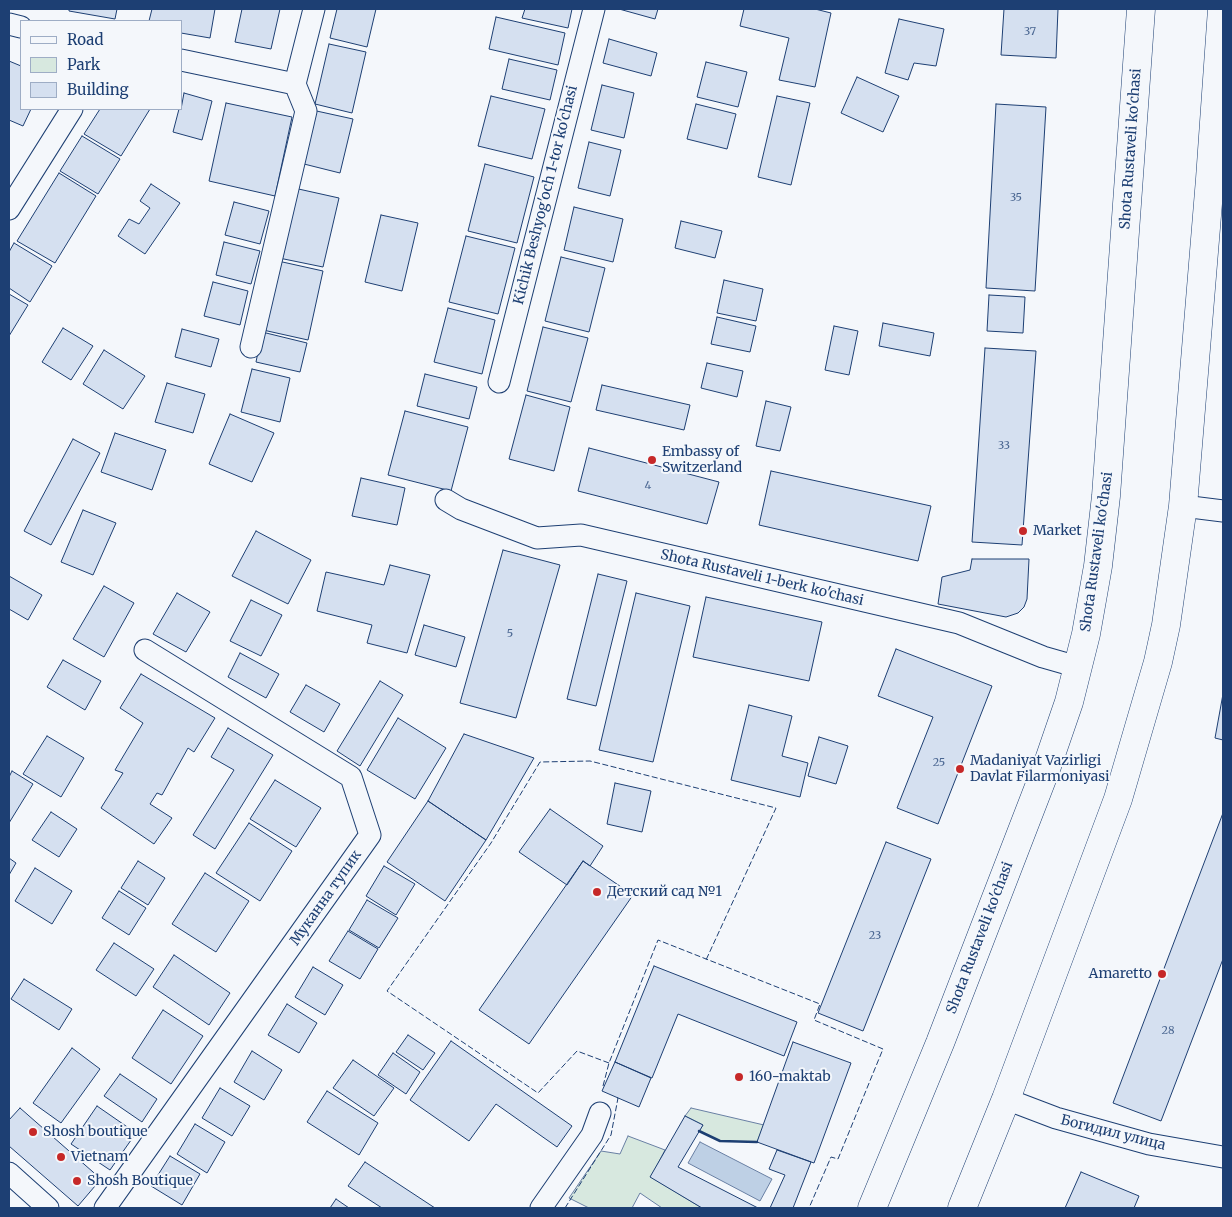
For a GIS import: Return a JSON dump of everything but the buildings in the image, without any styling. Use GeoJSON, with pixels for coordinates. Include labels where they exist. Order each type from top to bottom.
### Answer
{"type":"FeatureCollection","features":[{"type":"Feature","properties":{"kind":"main road","name":"Shota Rustaveli ko'chasi"},"geometry":{"type":"LineString","coordinates":[[872,1208],[940,1043],[1038,791],[1069,702],[1078,668],[1093,600],[1106,496],[1141,9]]}},
{"type":"Feature","properties":{"kind":"main road"},"geometry":{"type":"LineString","coordinates":[[962,1208],[1006,1099],[1118,799],[1158,662],[1166,625],[1183,506],[1222,9]]}},
{"type":"Feature","properties":{"kind":"street"},"geometry":{"type":"LineString","coordinates":[[251,347],[306,111],[294,84],[314,9]]}},
{"type":"Feature","properties":{"kind":"street","name":"Kichik Beshyog'och 1-tor ko'chasi"},"geometry":{"type":"LineString","coordinates":[[499,382],[594,9]]}},
{"type":"Feature","properties":{"kind":"street"},"geometry":{"type":"LineString","coordinates":[[182,60],[294,84]]}},
{"type":"Feature","properties":{"kind":"street"},"geometry":{"type":"LineString","coordinates":[[9,209],[71,110]]}},
{"type":"Feature","properties":{"kind":"street","name":"Shota Rustaveli 1-berk ko'chasi"},"geometry":{"type":"LineString","coordinates":[[446,500],[461,509],[537,538],[581,535],[959,624],[1043,657],[1078,668]]}},
{"type":"Feature","properties":{"kind":"street"},"geometry":{"type":"LineString","coordinates":[[1183,506],[1223,511]]}},
{"type":"Feature","properties":{"kind":"street","name":"Муканна тупик"},"geometry":{"type":"LineString","coordinates":[[105,1208],[370,835],[351,777],[145,650]]}},
{"type":"Feature","properties":{"kind":"street","name":"Богидил улица"},"geometry":{"type":"LineString","coordinates":[[1006,1099],[1056,1118],[1140,1141],[1223,1157]]}},
{"type":"Feature","properties":{"kind":"street"},"geometry":{"type":"LineString","coordinates":[[541,1208],[592,1135],[600,1113]]}},
{"type":"Feature","properties":{"kind":"street"},"geometry":{"type":"LineString","coordinates":[[9,1172],[26,1201],[48,1208]]}},
{"type":"Feature","properties":{"kind":"green space"},"geometry":{"type":"Polygon","coordinates":[[[691,1108],[764,1125],[757,1142],[720,1141],[699,1131],[703,1125],[685,1116],[691,1108]]]}},
{"type":"Feature","properties":{"kind":"green space"},"geometry":{"type":"Polygon","coordinates":[[[628,1136],[665,1150],[651,1177],[702,1208],[662,1208],[640,1193],[632,1208],[589,1208],[569,1198],[601,1151],[620,1154],[628,1136]]]}},
{"type":"Feature","properties":{"kind":"water"},"geometry":{"type":"Polygon","coordinates":[[[700,1142],[772,1179],[760,1201],[688,1163],[700,1142]]]}},
{"type":"Feature","properties":{"kind":"fence"},"geometry":{"type":"LineString","coordinates":[[609,1063],[577,1051],[538,1093],[387,991],[491,843],[540,762],[590,761],[776,808],[706,960]]}},
{"type":"Feature","properties":{"kind":"fence"},"geometry":{"type":"LineString","coordinates":[[603,1086],[609,1063],[658,940],[820,1004],[814,1020],[883,1049],[838,1159],[831,1157],[809,1208]]}},
{"type":"Feature","properties":{"kind":"fence"},"geometry":{"type":"LineString","coordinates":[[565,1208],[611,1135],[618,1098],[616,1097]]}},
{"type":"Feature","properties":{"kind":"wall"},"geometry":{"type":"LineString","coordinates":[[699,1131],[720,1141],[757,1142]]}},
{"type":"Feature","properties":{"kind":"place","name":"Embassy of Switzerland"},"geometry":{"type":"Point","coordinates":[652,460]}},
{"type":"Feature","properties":{"kind":"place","name":"Market"},"geometry":{"type":"Point","coordinates":[1023,531]}},
{"type":"Feature","properties":{"kind":"place","name":"Madaniyat Vazirligi Davlat Filarmoniyasi"},"geometry":{"type":"Point","coordinates":[960,769]}},
{"type":"Feature","properties":{"kind":"place","name":"Детский сад №1"},"geometry":{"type":"Point","coordinates":[597,892]}},
{"type":"Feature","properties":{"kind":"place","name":"Amaretto"},"geometry":{"type":"Point","coordinates":[1162,974]}},
{"type":"Feature","properties":{"kind":"place","name":"160-maktab"},"geometry":{"type":"Point","coordinates":[739,1077]}},
{"type":"Feature","properties":{"kind":"place","name":"Shosh boutique"},"geometry":{"type":"Point","coordinates":[33,1132]}},
{"type":"Feature","properties":{"kind":"place","name":"Vietnam"},"geometry":{"type":"Point","coordinates":[61,1157]}},
{"type":"Feature","properties":{"kind":"place","name":"Shosh Boutique"},"geometry":{"type":"Point","coordinates":[77,1181]}}]}
